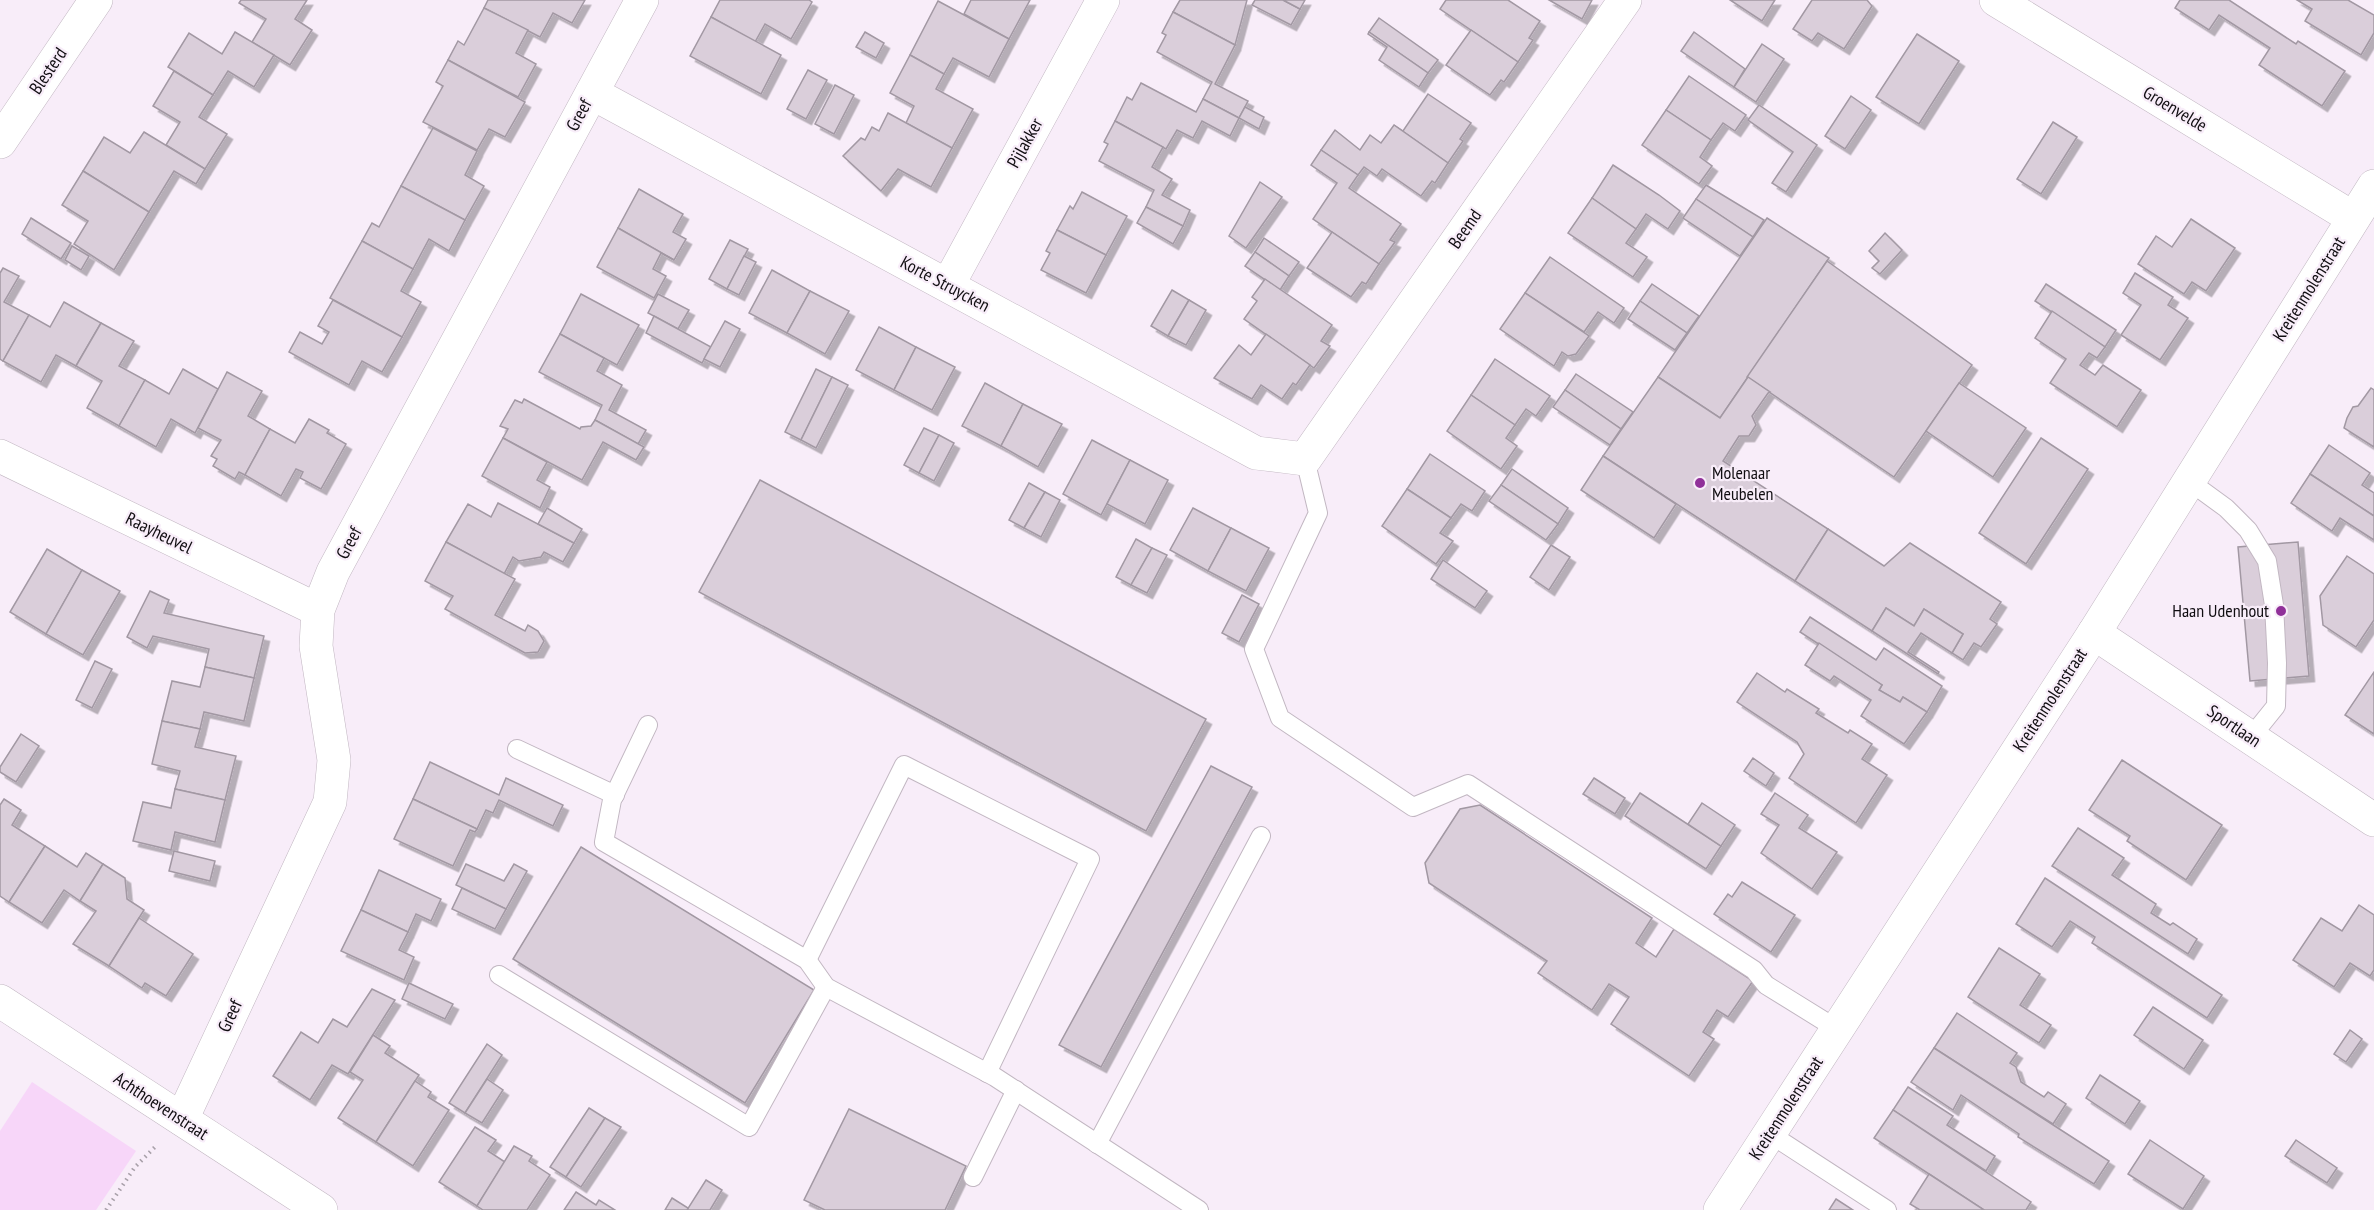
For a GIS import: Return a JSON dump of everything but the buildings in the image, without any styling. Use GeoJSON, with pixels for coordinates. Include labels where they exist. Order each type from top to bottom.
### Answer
{"type":"FeatureCollection","features":[{"type":"Feature","properties":{"kind":"street","name":"Blesterd"},"geometry":{"type":"LineString","coordinates":[[0,142],[96,0]]}},
{"type":"Feature","properties":{"kind":"street","name":"Greef"},"geometry":{"type":"LineString","coordinates":[[182,1119],[330,802],[334,760],[316,646],[318,610],[333,572],[642,0]]}},
{"type":"Feature","properties":{"kind":"street","name":"Pijlakker"},"geometry":{"type":"LineString","coordinates":[[948,285],[1103,0]]}},
{"type":"Feature","properties":{"kind":"street","name":"Beemd"},"geometry":{"type":"LineString","coordinates":[[1305,459],[1625,0]]}},
{"type":"Feature","properties":{"kind":"street","name":"Groenvelde"},"geometry":{"type":"LineString","coordinates":[[1996,0],[2353,218]]}},
{"type":"Feature","properties":{"kind":"street","name":"Korte Struycken"},"geometry":{"type":"LineString","coordinates":[[592,93],[1256,453],[1305,459]]}},
{"type":"Feature","properties":{"kind":"street","name":"Kreitenmolenstraat"},"geometry":{"type":"LineString","coordinates":[[1720,1210],[2094,633],[2374,186]]}},
{"type":"Feature","properties":{"kind":"street","name":"Raayheuvel"},"geometry":{"type":"LineString","coordinates":[[0,456],[318,610]]}},
{"type":"Feature","properties":{"kind":"street","name":"Sportlaan"},"geometry":{"type":"LineString","coordinates":[[2094,633],[2374,820]]}},
{"type":"Feature","properties":{"kind":"street","name":"Achthoevenstraat"},"geometry":{"type":"LineString","coordinates":[[0,1001],[321,1210]]}},
{"type":"Feature","properties":{"kind":"lane"},"geometry":{"type":"LineString","coordinates":[[1305,459],[1318,513],[1254,649],[1280,718],[1413,807],[1468,784],[1754,970],[1766,985],[1837,1029]]}},
{"type":"Feature","properties":{"kind":"lane"},"geometry":{"type":"LineString","coordinates":[[2189,481],[2226,508],[2248,530],[2267,561],[2274,605],[2277,663],[2276,706],[2251,737]]}},
{"type":"Feature","properties":{"kind":"lane"},"geometry":{"type":"LineString","coordinates":[[648,725],[615,795],[604,842],[807,960],[826,987],[1016,1090],[1199,1210]]}},
{"type":"Feature","properties":{"kind":"lane"},"geometry":{"type":"LineString","coordinates":[[517,749],[615,795]]}},
{"type":"Feature","properties":{"kind":"lane"},"geometry":{"type":"LineString","coordinates":[[807,960],[904,765],[1090,859],[987,1073]]}},
{"type":"Feature","properties":{"kind":"lane"},"geometry":{"type":"LineString","coordinates":[[1097,1143],[1261,836]]}},
{"type":"Feature","properties":{"kind":"lane"},"geometry":{"type":"LineString","coordinates":[[500,975],[749,1127],[826,987]]}},
{"type":"Feature","properties":{"kind":"lane"},"geometry":{"type":"LineString","coordinates":[[973,1177],[1016,1090]]}},
{"type":"Feature","properties":{"kind":"lane"},"geometry":{"type":"LineString","coordinates":[[1770,1134],[1887,1210]]}},
{"type":"Feature","properties":{"kind":"path"},"geometry":{"type":"LineString","coordinates":[[106,1210],[135,1167],[182,1119]]}},
{"type":"Feature","properties":{"kind":"shaded area"},"geometry":{"type":"Polygon","coordinates":[[[32,1082],[136,1151],[96,1210],[0,1210],[0,1131],[32,1082]]]}},
{"type":"Feature","properties":{"kind":"place","name":"Molenaar Meubelen"},"geometry":{"type":"Point","coordinates":[1700,483]}},
{"type":"Feature","properties":{"kind":"place","name":"Haan Udenhout"},"geometry":{"type":"Point","coordinates":[2281,611]}}]}
